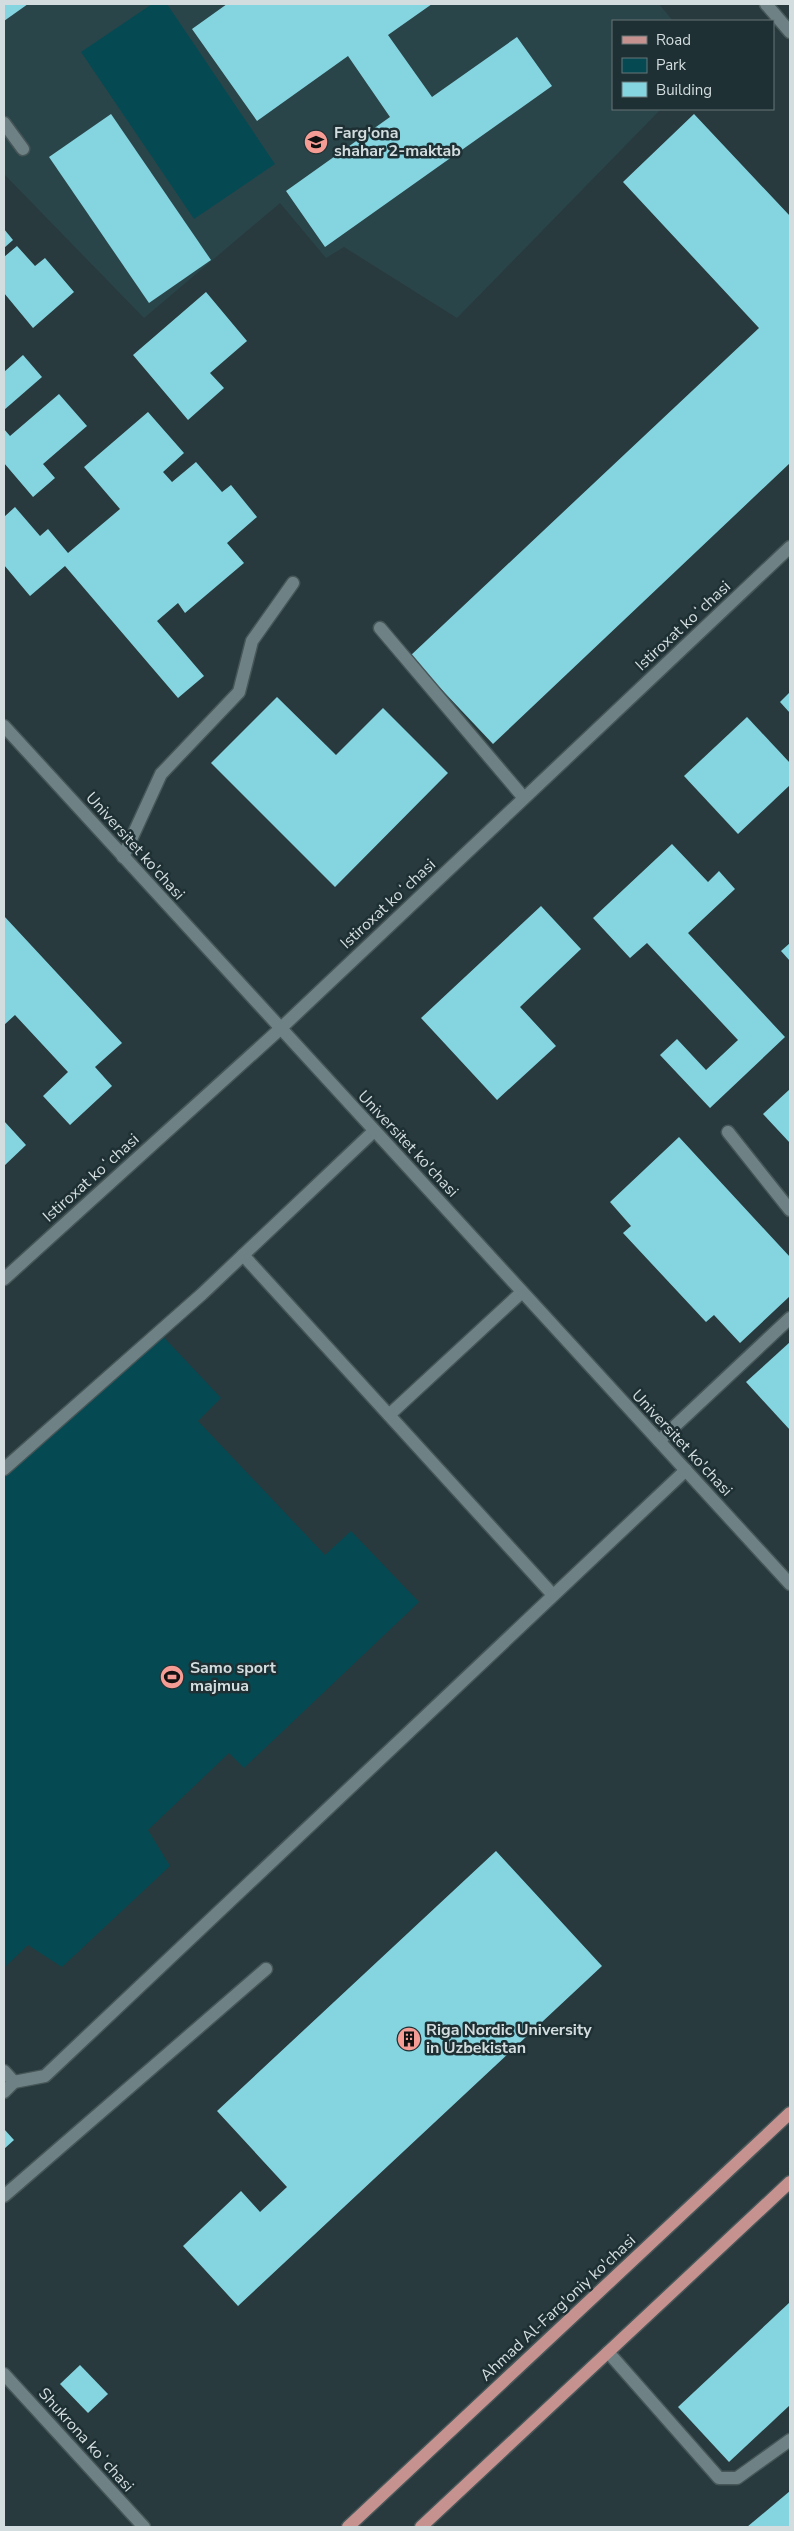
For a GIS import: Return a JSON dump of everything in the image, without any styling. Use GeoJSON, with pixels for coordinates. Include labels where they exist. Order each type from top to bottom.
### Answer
{"type":"FeatureCollection","features":[{"type":"Feature","properties":{"kind":"main road","name":"Ahmad Al-Farg'oniy ko'chasi"},"geometry":{"type":"LineString","coordinates":[[348,2527],[790,2113]]}},
{"type":"Feature","properties":{"kind":"main road"},"geometry":{"type":"LineString","coordinates":[[421,2527],[790,2182]]}},
{"type":"Feature","properties":{"kind":"street"},"geometry":{"type":"LineString","coordinates":[[766,4],[790,32]]}},
{"type":"Feature","properties":{"kind":"street"},"geometry":{"type":"LineString","coordinates":[[4,123],[23,149]]}},
{"type":"Feature","properties":{"kind":"street","name":"Istiroxat koʻchasi"},"geometry":{"type":"LineString","coordinates":[[4,1279],[280,1029],[790,547]]}},
{"type":"Feature","properties":{"kind":"street"},"geometry":{"type":"LineString","coordinates":[[123,856],[161,774],[239,692],[252,641],[293,583]]}},
{"type":"Feature","properties":{"kind":"street"},"geometry":{"type":"LineString","coordinates":[[380,628],[524,798]]}},
{"type":"Feature","properties":{"kind":"street","name":"Universitet ko'chasi"},"geometry":{"type":"LineString","coordinates":[[4,726],[790,1584]]}},
{"type":"Feature","properties":{"kind":"street"},"geometry":{"type":"LineString","coordinates":[[4,1469],[202,1294],[374,1131]]}},
{"type":"Feature","properties":{"kind":"street"},"geometry":{"type":"LineString","coordinates":[[728,1132],[790,1210]]}},
{"type":"Feature","properties":{"kind":"street"},"geometry":{"type":"LineString","coordinates":[[243,1255],[553,1594]]}},
{"type":"Feature","properties":{"kind":"street"},"geometry":{"type":"LineString","coordinates":[[389,1415],[522,1292]]}},
{"type":"Feature","properties":{"kind":"street"},"geometry":{"type":"LineString","coordinates":[[659,1441],[790,1318]]}},
{"type":"Feature","properties":{"kind":"street"},"geometry":{"type":"LineString","coordinates":[[4,2092],[14,2082],[45,2076],[686,1470]]}},
{"type":"Feature","properties":{"kind":"street"},"geometry":{"type":"LineString","coordinates":[[4,2196],[266,1969]]}},
{"type":"Feature","properties":{"kind":"street"},"geometry":{"type":"LineString","coordinates":[[4,2071],[14,2082]]}},
{"type":"Feature","properties":{"kind":"street"},"geometry":{"type":"LineString","coordinates":[[608,2352],[719,2478],[737,2478],[790,2440]]}},
{"type":"Feature","properties":{"kind":"street","name":"Shukrona koʻchasi"},"geometry":{"type":"LineString","coordinates":[[4,2374],[144,2527]]}},
{"type":"Feature","properties":{"kind":"shaded area","name":"Farg'ona shahar 2-maktab"},"geometry":{"type":"Polygon","coordinates":[[[4,4],[659,4],[672,20],[612,20],[612,110],[660,110],[457,318],[344,247],[326,258],[280,203],[144,318],[4,174],[4,4]]]}},
{"type":"Feature","properties":{"kind":"green space"},"geometry":{"type":"Polygon","coordinates":[[[152,4],[167,4],[275,164],[194,219],[81,52],[152,4]]]}},
{"type":"Feature","properties":{"kind":"green space","name":"Samo sport majmua"},"geometry":{"type":"Polygon","coordinates":[[[155,1328],[221,1398],[198,1421],[325,1555],[351,1531],[419,1602],[244,1768],[229,1753],[148,1830],[170,1866],[62,1967],[28,1945],[4,1968],[4,1473],[155,1328]]]}},
{"type":"Feature","properties":{"kind":"building"},"geometry":{"type":"Polygon","coordinates":[[[4,4],[28,4],[4,21],[4,4]]]}},
{"type":"Feature","properties":{"kind":"building"},"geometry":{"type":"Polygon","coordinates":[[[227,4],[432,4],[388,35],[432,97],[517,37],[552,86],[325,247],[286,191],[390,117],[348,56],[257,121],[192,29],[227,4]]]}},
{"type":"Feature","properties":{"kind":"building"},"geometry":{"type":"Polygon","coordinates":[[[111,114],[211,260],[149,303],[49,157],[111,114]]]}},
{"type":"Feature","properties":{"kind":"building"},"geometry":{"type":"Polygon","coordinates":[[[694,114],[790,216],[790,463],[493,744],[410,656],[759,328],[623,182],[694,114]]]}},
{"type":"Feature","properties":{"kind":"building"},"geometry":{"type":"Polygon","coordinates":[[[4,229],[13,240],[4,248],[4,229]]]}},
{"type":"Feature","properties":{"kind":"building"},"geometry":{"type":"Polygon","coordinates":[[[17,246],[35,266],[45,258],[74,292],[33,328],[4,293],[4,257],[17,246]]]}},
{"type":"Feature","properties":{"kind":"building"},"geometry":{"type":"Polygon","coordinates":[[[206,292],[247,341],[210,373],[224,388],[188,420],[133,355],[206,292]]]}},
{"type":"Feature","properties":{"kind":"building"},"geometry":{"type":"Polygon","coordinates":[[[23,355],[42,377],[4,410],[4,372],[23,355]]]}},
{"type":"Feature","properties":{"kind":"building"},"geometry":{"type":"Polygon","coordinates":[[[59,394],[87,426],[43,464],[55,478],[33,497],[4,463],[4,429],[10,436],[59,394]]]}},
{"type":"Feature","properties":{"kind":"building"},"geometry":{"type":"Polygon","coordinates":[[[148,412],[184,453],[163,472],[172,482],[196,462],[222,492],[231,485],[257,517],[227,543],[244,563],[185,613],[178,603],[157,621],[204,676],[178,698],[65,566],[30,596],[4,565],[4,517],[15,507],[40,536],[48,529],[68,553],[120,509],[84,467],[148,412]]]}},
{"type":"Feature","properties":{"kind":"building"},"geometry":{"type":"Polygon","coordinates":[[[790,692],[790,713],[780,702],[790,692]]]}},
{"type":"Feature","properties":{"kind":"building"},"geometry":{"type":"Polygon","coordinates":[[[277,697],[336,755],[383,708],[448,773],[335,887],[211,763],[277,697]]]}},
{"type":"Feature","properties":{"kind":"building"},"geometry":{"type":"Polygon","coordinates":[[[747,717],[790,763],[790,785],[738,834],[684,776],[747,717]]]}},
{"type":"Feature","properties":{"kind":"building"},"geometry":{"type":"Polygon","coordinates":[[[672,844],[708,882],[719,871],[735,889],[688,933],[785,1037],[710,1108],[660,1055],[677,1039],[706,1070],[738,1040],[647,943],[630,958],[593,918],[672,844]]]}},
{"type":"Feature","properties":{"kind":"building"},"geometry":{"type":"Polygon","coordinates":[[[541,906],[581,949],[520,1007],[556,1046],[497,1100],[421,1018],[541,906]]]}},
{"type":"Feature","properties":{"kind":"building"},"geometry":{"type":"Polygon","coordinates":[[[4,916],[122,1043],[95,1067],[112,1086],[70,1125],[43,1096],[68,1072],[15,1015],[4,1025],[4,916]]]}},
{"type":"Feature","properties":{"kind":"building"},"geometry":{"type":"Polygon","coordinates":[[[790,943],[790,961],[781,951],[790,943]]]}},
{"type":"Feature","properties":{"kind":"building"},"geometry":{"type":"Polygon","coordinates":[[[790,1089],[790,1143],[763,1114],[790,1089]]]}},
{"type":"Feature","properties":{"kind":"building"},"geometry":{"type":"Polygon","coordinates":[[[4,1121],[26,1145],[4,1166],[4,1121]]]}},
{"type":"Feature","properties":{"kind":"building"},"geometry":{"type":"Polygon","coordinates":[[[679,1137],[790,1257],[790,1296],[740,1343],[714,1315],[706,1322],[623,1233],[631,1226],[610,1202],[679,1137]]]}},
{"type":"Feature","properties":{"kind":"building"},"geometry":{"type":"Polygon","coordinates":[[[790,1342],[790,1430],[746,1382],[790,1342]]]}},
{"type":"Feature","properties":{"kind":"building","name":"Riga Nordic University in Uzbekistan"},"geometry":{"type":"Polygon","coordinates":[[[496,1851],[602,1966],[238,2306],[183,2246],[241,2191],[260,2212],[287,2187],[217,2111],[496,1851]]]}},
{"type":"Feature","properties":{"kind":"building"},"geometry":{"type":"Polygon","coordinates":[[[4,2129],[14,2140],[4,2149],[4,2129]]]}},
{"type":"Feature","properties":{"kind":"building"},"geometry":{"type":"Polygon","coordinates":[[[790,2302],[790,2405],[729,2462],[678,2407],[790,2302]]]}},
{"type":"Feature","properties":{"kind":"building"},"geometry":{"type":"Polygon","coordinates":[[[80,2365],[108,2394],[88,2413],[60,2384],[80,2365]]]}},
{"type":"Feature","properties":{"kind":"building"},"geometry":{"type":"Polygon","coordinates":[[[790,2491],[790,2527],[747,2527],[790,2491]]]}},
{"type":"Feature","properties":{"kind":"place","name":"Farg'ona shahar 2-maktab"},"geometry":{"type":"Point","coordinates":[316,142]}},
{"type":"Feature","properties":{"kind":"place","name":"Samo sport majmua"},"geometry":{"type":"Point","coordinates":[172,1677]}},
{"type":"Feature","properties":{"kind":"place","name":"Riga Nordic University in Uzbekistan"},"geometry":{"type":"Point","coordinates":[409,2039]}}]}
